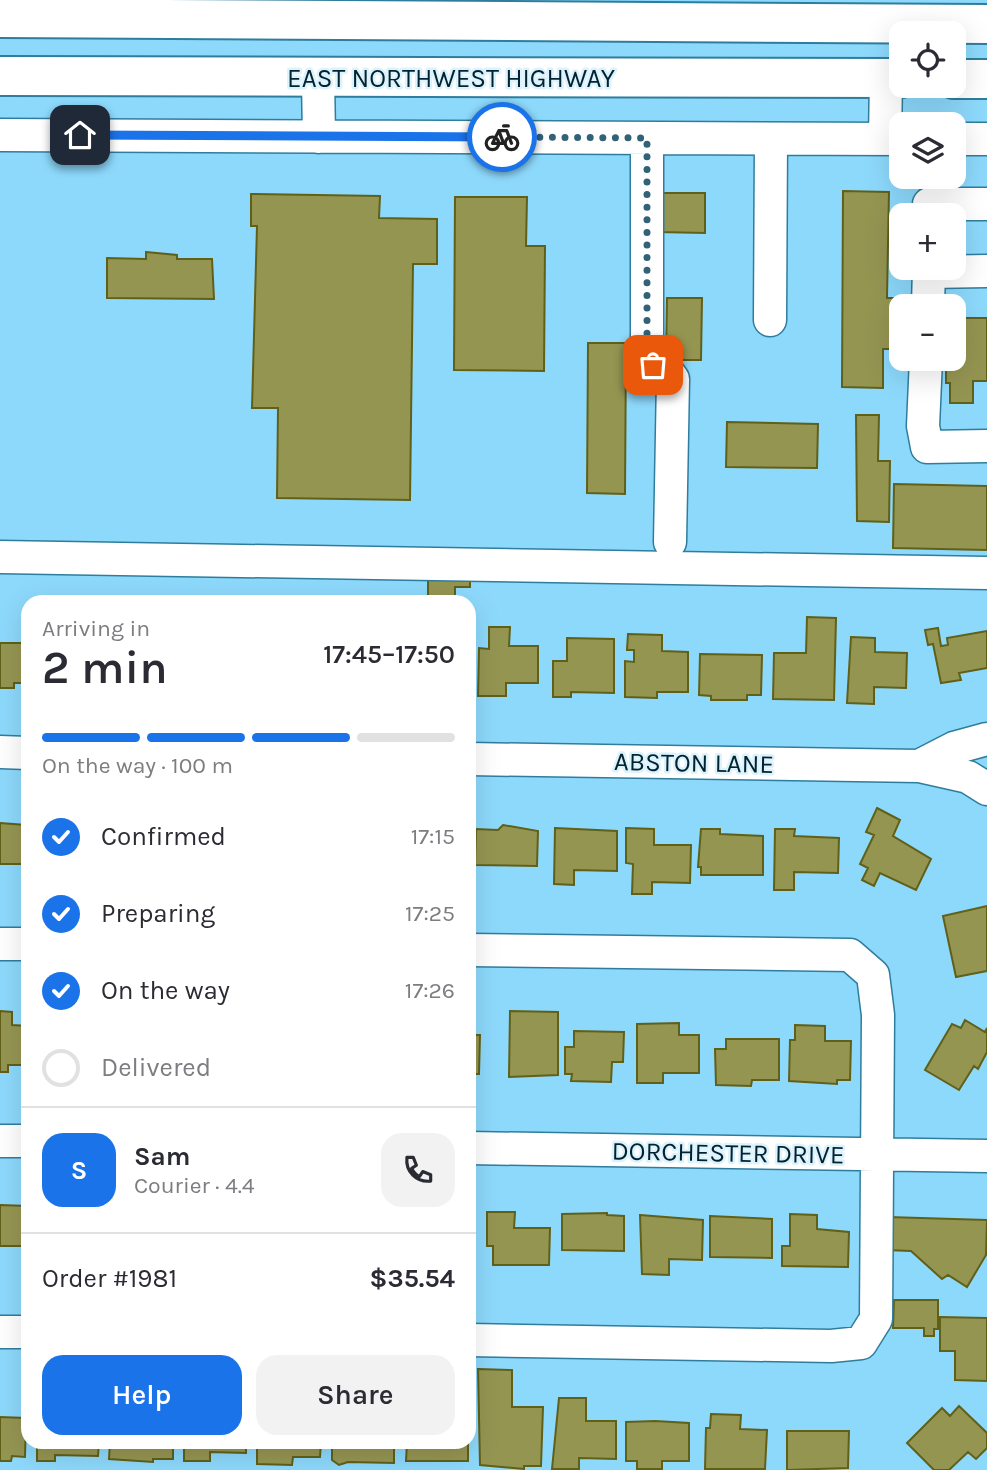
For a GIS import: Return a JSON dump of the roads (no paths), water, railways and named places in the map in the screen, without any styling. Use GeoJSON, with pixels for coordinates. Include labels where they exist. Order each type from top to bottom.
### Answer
{"type":"FeatureCollection","features":[{"type":"Feature","properties":{"kind":"main road"},"geometry":{"type":"LineString","coordinates":[[0,18],[109,9],[889,12],[987,24]]}},
{"type":"Feature","properties":{"kind":"main road"},"geometry":{"type":"LineString","coordinates":[[421,77],[429,10]]}},
{"type":"Feature","properties":{"kind":"main road","name":"EAST NORTHWEST HIGHWAY"},"geometry":{"type":"LineString","coordinates":[[0,76],[889,78]]}},
{"type":"Feature","properties":{"kind":"main road"},"geometry":{"type":"LineString","coordinates":[[966,79],[987,79]]}},
{"type":"Feature","properties":{"kind":"street"},"geometry":{"type":"LineString","coordinates":[[318,78],[319,137]]}},
{"type":"Feature","properties":{"kind":"street"},"geometry":{"type":"LineString","coordinates":[[0,135],[889,139]]}},
{"type":"Feature","properties":{"kind":"street"},"geometry":{"type":"LineString","coordinates":[[647,138],[647,360],[667,371],[673,379],[670,542]]}},
{"type":"Feature","properties":{"kind":"street"},"geometry":{"type":"LineString","coordinates":[[770,320],[771,139]]}},
{"type":"Feature","properties":{"kind":"street"},"geometry":{"type":"LineString","coordinates":[[966,139],[987,139]]}},
{"type":"Feature","properties":{"kind":"street"},"geometry":{"type":"LineString","coordinates":[[929,199],[987,204]]}},
{"type":"Feature","properties":{"kind":"street"},"geometry":{"type":"LineString","coordinates":[[966,271],[987,271]]}},
{"type":"Feature","properties":{"kind":"street"},"geometry":{"type":"LineString","coordinates":[[925,371],[923,426],[928,447],[987,446]]}},
{"type":"Feature","properties":{"kind":"street"},"geometry":{"type":"LineString","coordinates":[[0,556],[987,573]]}},
{"type":"Feature","properties":{"kind":"street"},"geometry":{"type":"LineString","coordinates":[[919,766],[954,748],[987,739]]}},
{"type":"Feature","properties":{"kind":"street"},"geometry":{"type":"LineString","coordinates":[[0,752],[21,753]]}},
{"type":"Feature","properties":{"kind":"street","name":"ABSTON LANE"},"geometry":{"type":"LineString","coordinates":[[476,759],[919,766],[968,777],[987,789]]}},
{"type":"Feature","properties":{"kind":"street"},"geometry":{"type":"LineString","coordinates":[[0,944],[21,944]]}},
{"type":"Feature","properties":{"kind":"street"},"geometry":{"type":"LineString","coordinates":[[476,950],[850,955],[873,975],[877,1001],[876,1319],[861,1343],[831,1346],[476,1340]]}},
{"type":"Feature","properties":{"kind":"street"},"geometry":{"type":"LineString","coordinates":[[0,1141],[21,1141]]}},
{"type":"Feature","properties":{"kind":"street","name":"DORCHESTER DRIVE"},"geometry":{"type":"LineString","coordinates":[[476,1148],[987,1156]]}},
{"type":"Feature","properties":{"kind":"street"},"geometry":{"type":"LineString","coordinates":[[0,1332],[21,1332]]}}]}
